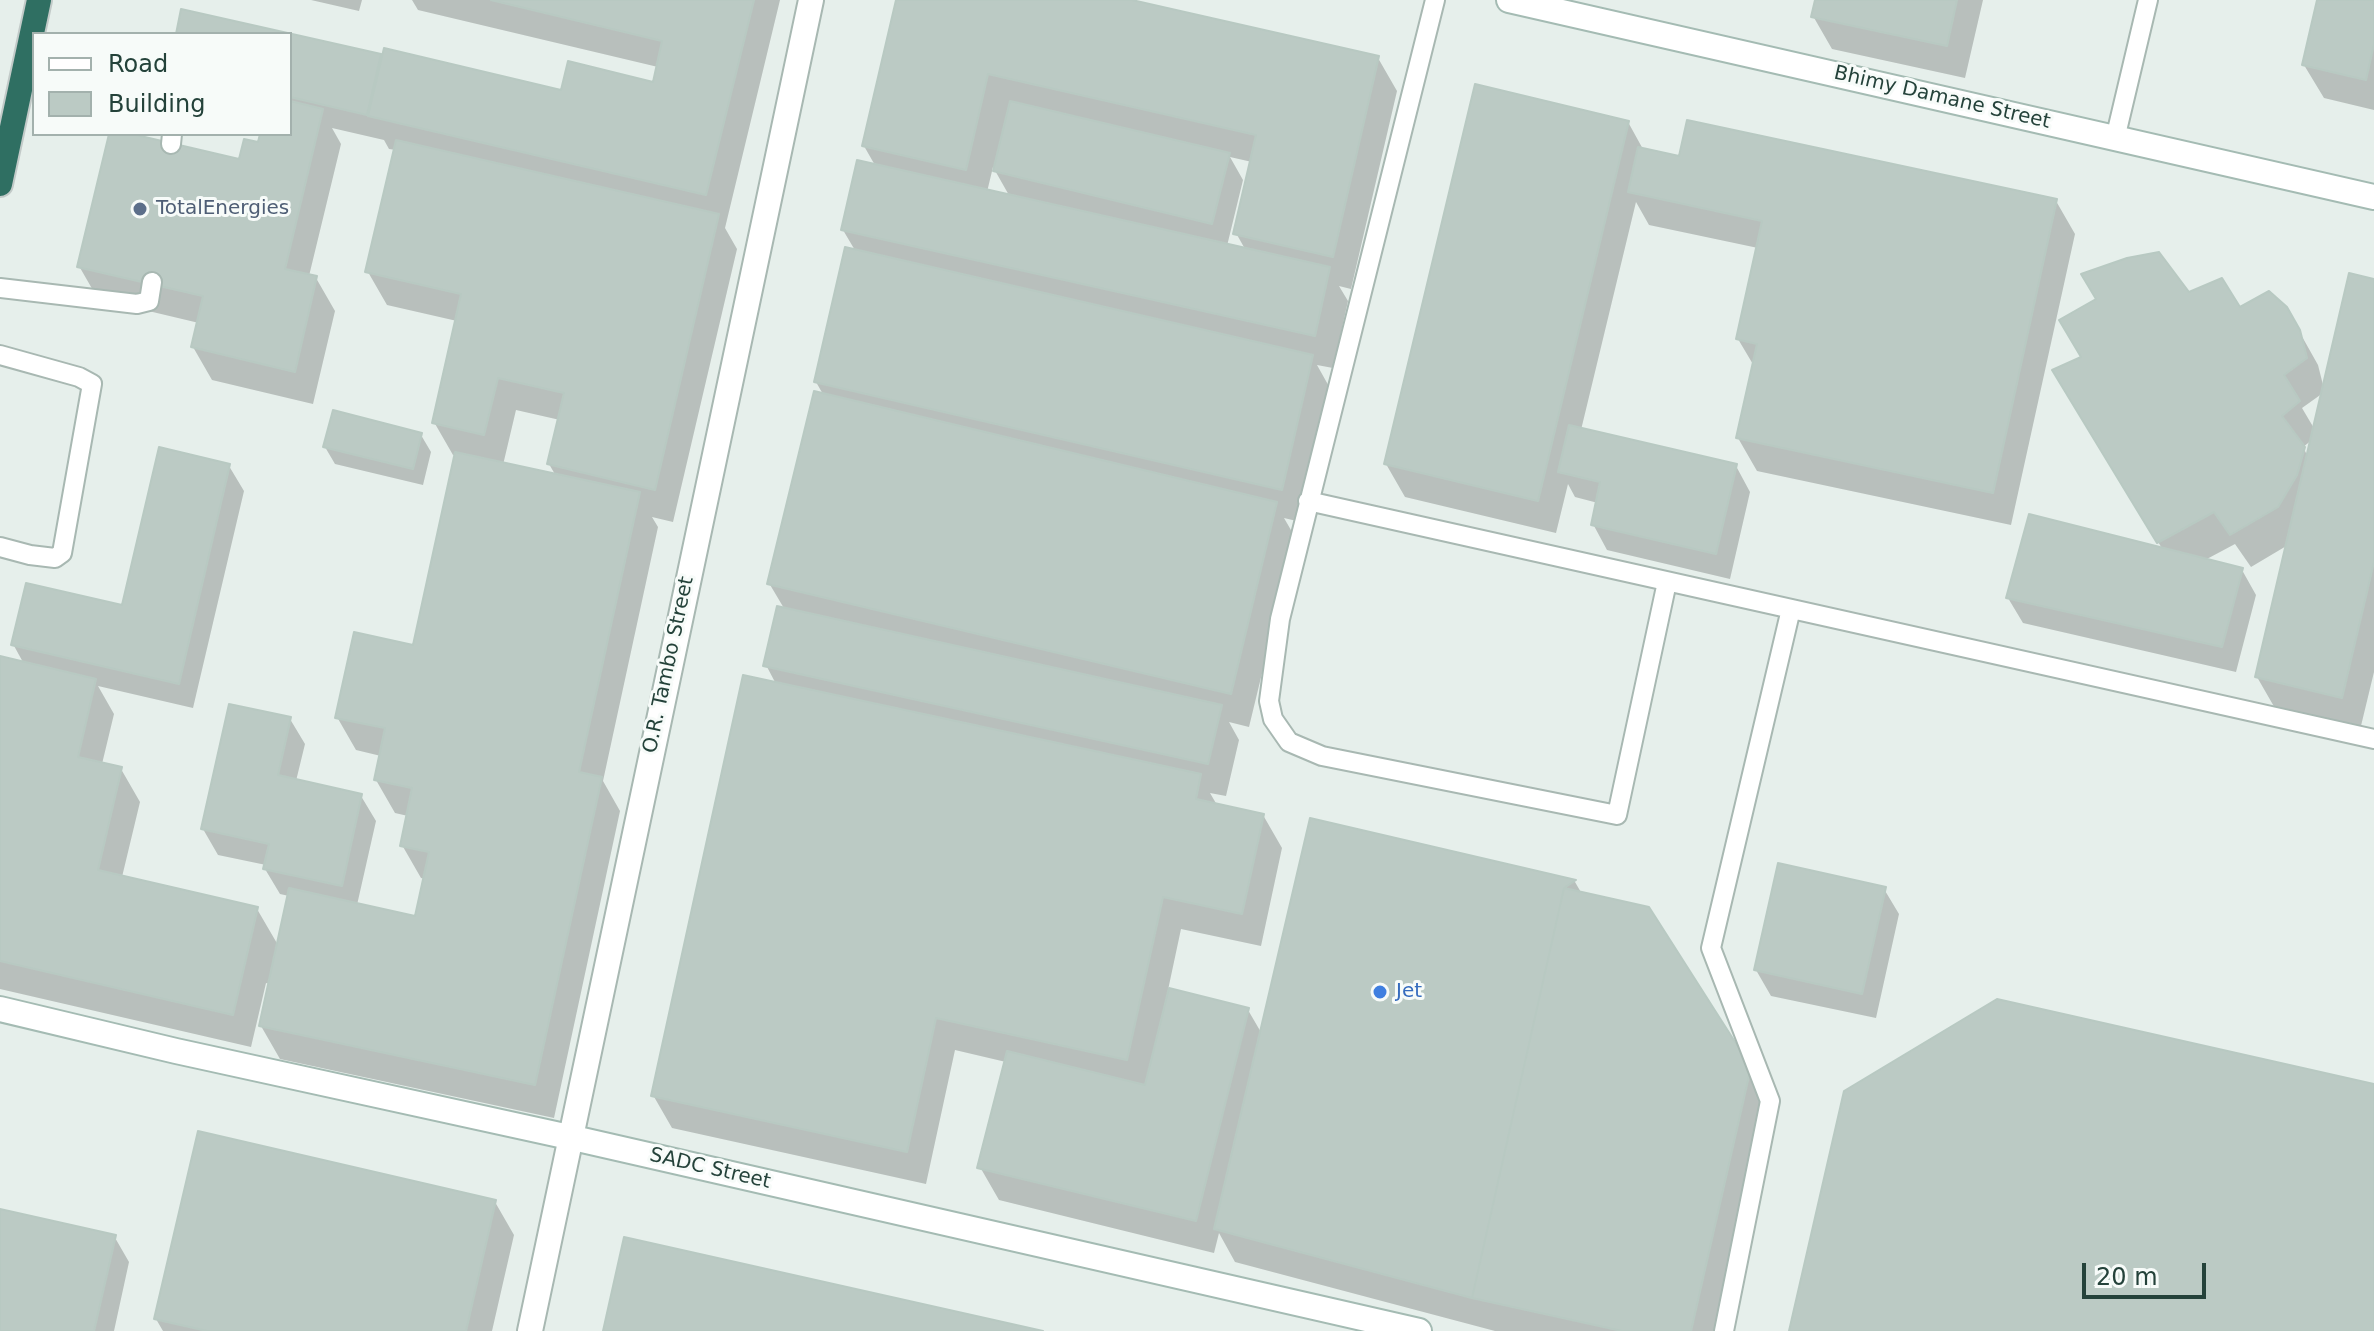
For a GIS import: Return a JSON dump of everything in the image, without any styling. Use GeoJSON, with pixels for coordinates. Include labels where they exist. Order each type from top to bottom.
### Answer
{"type":"FeatureCollection","features":[{"type":"Feature","properties":{"kind":"highway"},"geometry":{"type":"LineString","coordinates":[[35,32],[39,0]]}},
{"type":"Feature","properties":{"kind":"highway"},"geometry":{"type":"LineString","coordinates":[[0,184],[30,65]]}},
{"type":"Feature","properties":{"kind":"main road","name":"O.R. Tambo Street"},"geometry":{"type":"LineString","coordinates":[[530,1331],[811,0]]}},
{"type":"Feature","properties":{"kind":"main road","name":"Bhimy Damane Street"},"geometry":{"type":"LineString","coordinates":[[1509,0],[2374,197]]}},
{"type":"Feature","properties":{"kind":"main road","name":"SADC Street"},"geometry":{"type":"LineString","coordinates":[[0,1009],[1419,1331]]}},
{"type":"Feature","properties":{"kind":"lane"},"geometry":{"type":"LineString","coordinates":[[1435,0],[1280,619],[1269,701],[1273,719],[1289,742],[1322,756],[1617,815],[1667,582]]}},
{"type":"Feature","properties":{"kind":"lane"},"geometry":{"type":"LineString","coordinates":[[2115,139],[2148,0]]}},
{"type":"Feature","properties":{"kind":"lane"},"geometry":{"type":"LineString","coordinates":[[0,288],[137,304],[149,301],[152,282]]}},
{"type":"Feature","properties":{"kind":"lane"},"geometry":{"type":"LineString","coordinates":[[0,355],[79,377],[92,384],[62,553],[55,558],[0,547]]}},
{"type":"Feature","properties":{"kind":"lane"},"geometry":{"type":"LineString","coordinates":[[1308,501],[2374,739]]}},
{"type":"Feature","properties":{"kind":"lane"},"geometry":{"type":"LineString","coordinates":[[1724,1331],[1770,1101],[1711,948],[1791,609]]}},
{"type":"Feature","properties":{"kind":"building"},"geometry":{"type":"Polygon","coordinates":[[[491,0],[754,0],[706,195],[368,116],[384,48],[561,90],[568,61],[653,82],[662,41],[491,0]]]}},
{"type":"Feature","properties":{"kind":"building"},"geometry":{"type":"Polygon","coordinates":[[[896,0],[1132,0],[1379,56],[1333,257],[1233,234],[1256,135],[988,74],[966,170],[862,146],[896,0]]]}},
{"type":"Feature","properties":{"kind":"building"},"geometry":{"type":"Polygon","coordinates":[[[1815,0],[1957,0],[1947,46],[1811,17],[1815,0]]]}},
{"type":"Feature","properties":{"kind":"building"},"geometry":{"type":"Polygon","coordinates":[[[2317,0],[2374,0],[2374,44],[2366,80],[2302,65],[2317,0]]]}},
{"type":"Feature","properties":{"kind":"building"},"geometry":{"type":"Polygon","coordinates":[[[181,9],[283,32],[176,32],[181,9]]]}},
{"type":"Feature","properties":{"kind":"building"},"geometry":{"type":"Polygon","coordinates":[[[292,34],[381,54],[367,115],[292,97],[292,34]]]}},
{"type":"Feature","properties":{"kind":"building"},"geometry":{"type":"Polygon","coordinates":[[[1475,84],[1629,121],[1538,501],[1384,464],[1475,84]]]}},
{"type":"Feature","properties":{"kind":"building"},"geometry":{"type":"Polygon","coordinates":[[[292,101],[323,109],[285,269],[317,276],[295,372],[191,347],[203,296],[77,267],[109,136],[141,136],[239,159],[244,139],[258,142],[260,136],[292,136],[292,101]]]}},
{"type":"Feature","properties":{"kind":"building"},"geometry":{"type":"Polygon","coordinates":[[[1010,101],[1230,153],[1212,224],[993,171],[1010,101]]]}},
{"type":"Feature","properties":{"kind":"building"},"geometry":{"type":"Polygon","coordinates":[[[1687,120],[2057,199],[1993,493],[1736,438],[1757,344],[1736,339],[1762,221],[1628,192],[1638,147],[1679,156],[1687,120]]]}},
{"type":"Feature","properties":{"kind":"building"},"geometry":{"type":"Polygon","coordinates":[[[396,140],[719,214],[655,490],[547,464],[564,393],[498,378],[484,435],[432,423],[461,294],[365,272],[396,140]]]}},
{"type":"Feature","properties":{"kind":"building"},"geometry":{"type":"Polygon","coordinates":[[[857,160],[1330,267],[1315,336],[841,230],[857,160]]]}},
{"type":"Feature","properties":{"kind":"building"},"geometry":{"type":"Polygon","coordinates":[[[845,247],[1313,355],[1282,490],[814,382],[845,247]]]}},
{"type":"Feature","properties":{"kind":"building"},"geometry":{"type":"Polygon","coordinates":[[[2159,252],[2189,292],[2222,278],[2240,307],[2269,291],[2287,307],[2300,330],[2307,358],[2284,375],[2300,401],[2282,416],[2305,447],[2297,475],[2278,507],[2230,535],[2214,512],[2157,543],[2052,370],[2081,357],[2059,320],[2096,299],[2081,274],[2127,258],[2159,252]]]}},
{"type":"Feature","properties":{"kind":"building"},"geometry":{"type":"Polygon","coordinates":[[[2349,273],[2374,279],[2374,562],[2342,698],[2255,677],[2349,273]]]}},
{"type":"Feature","properties":{"kind":"building"},"geometry":{"type":"Polygon","coordinates":[[[814,391],[1277,502],[1231,694],[767,584],[814,391]]]}},
{"type":"Feature","properties":{"kind":"building"},"geometry":{"type":"Polygon","coordinates":[[[333,410],[422,433],[413,469],[323,447],[333,410]]]}},
{"type":"Feature","properties":{"kind":"building"},"geometry":{"type":"Polygon","coordinates":[[[1569,425],[1737,464],[1716,554],[1591,525],[1600,482],[1558,472],[1569,425]]]}},
{"type":"Feature","properties":{"kind":"building"},"geometry":{"type":"Polygon","coordinates":[[[159,447],[230,464],[179,684],[11,645],[26,583],[122,605],[159,447]]]}},
{"type":"Feature","properties":{"kind":"building"},"geometry":{"type":"Polygon","coordinates":[[[455,452],[640,492],[579,772],[602,777],[535,1085],[259,1026],[289,888],[415,916],[429,852],[400,846],[412,788],[374,780],[385,728],[335,718],[354,632],[413,645],[455,452]]]}},
{"type":"Feature","properties":{"kind":"building"},"geometry":{"type":"Polygon","coordinates":[[[2029,514],[2243,568],[2222,647],[2006,598],[2029,514]]]}},
{"type":"Feature","properties":{"kind":"building"},"geometry":{"type":"Polygon","coordinates":[[[777,606],[1222,705],[1208,764],[763,666],[777,606]]]}},
{"type":"Feature","properties":{"kind":"building"},"geometry":{"type":"Polygon","coordinates":[[[0,656],[96,679],[78,757],[122,767],[98,870],[258,907],[233,1015],[0,961],[0,656]]]}},
{"type":"Feature","properties":{"kind":"building"},"geometry":{"type":"Polygon","coordinates":[[[743,675],[1201,774],[1196,799],[1264,814],[1242,914],[1163,897],[1127,1060],[936,1018],[907,1152],[651,1096],[743,675]]]}},
{"type":"Feature","properties":{"kind":"building"},"geometry":{"type":"Polygon","coordinates":[[[229,704],[291,717],[278,775],[362,794],[342,886],[263,869],[269,844],[201,829],[229,704]]]}},
{"type":"Feature","properties":{"kind":"building"},"geometry":{"type":"Polygon","coordinates":[[[1310,818],[1576,880],[1564,888],[1472,1298],[1214,1229],[1310,818]]]}},
{"type":"Feature","properties":{"kind":"building"},"geometry":{"type":"Polygon","coordinates":[[[1778,863],[1886,887],[1862,994],[1754,970],[1778,863]]]}},
{"type":"Feature","properties":{"kind":"building"},"geometry":{"type":"Polygon","coordinates":[[[1564,888],[1649,907],[1751,1067],[1691,1331],[1622,1331],[1472,1298],[1564,888]]]}},
{"type":"Feature","properties":{"kind":"building"},"geometry":{"type":"Polygon","coordinates":[[[1169,988],[1249,1008],[1196,1221],[977,1168],[1007,1051],[1145,1085],[1169,988]]]}},
{"type":"Feature","properties":{"kind":"building"},"geometry":{"type":"Polygon","coordinates":[[[1997,999],[2374,1084],[2374,1331],[1789,1331],[1844,1091],[1997,999]]]}},
{"type":"Feature","properties":{"kind":"building"},"geometry":{"type":"Polygon","coordinates":[[[198,1131],[496,1200],[466,1331],[207,1331],[154,1319],[198,1131]]]}},
{"type":"Feature","properties":{"kind":"building"},"geometry":{"type":"Polygon","coordinates":[[[0,1209],[116,1235],[94,1331],[0,1331],[0,1209]]]}},
{"type":"Feature","properties":{"kind":"building"},"geometry":{"type":"Polygon","coordinates":[[[624,1237],[1043,1331],[603,1331],[624,1237]]]}},
{"type":"Feature","properties":{"kind":"place","name":"TotalEnergies"},"geometry":{"type":"Point","coordinates":[140,209]}},
{"type":"Feature","properties":{"kind":"place","name":"Jet"},"geometry":{"type":"Point","coordinates":[1380,992]}}]}
